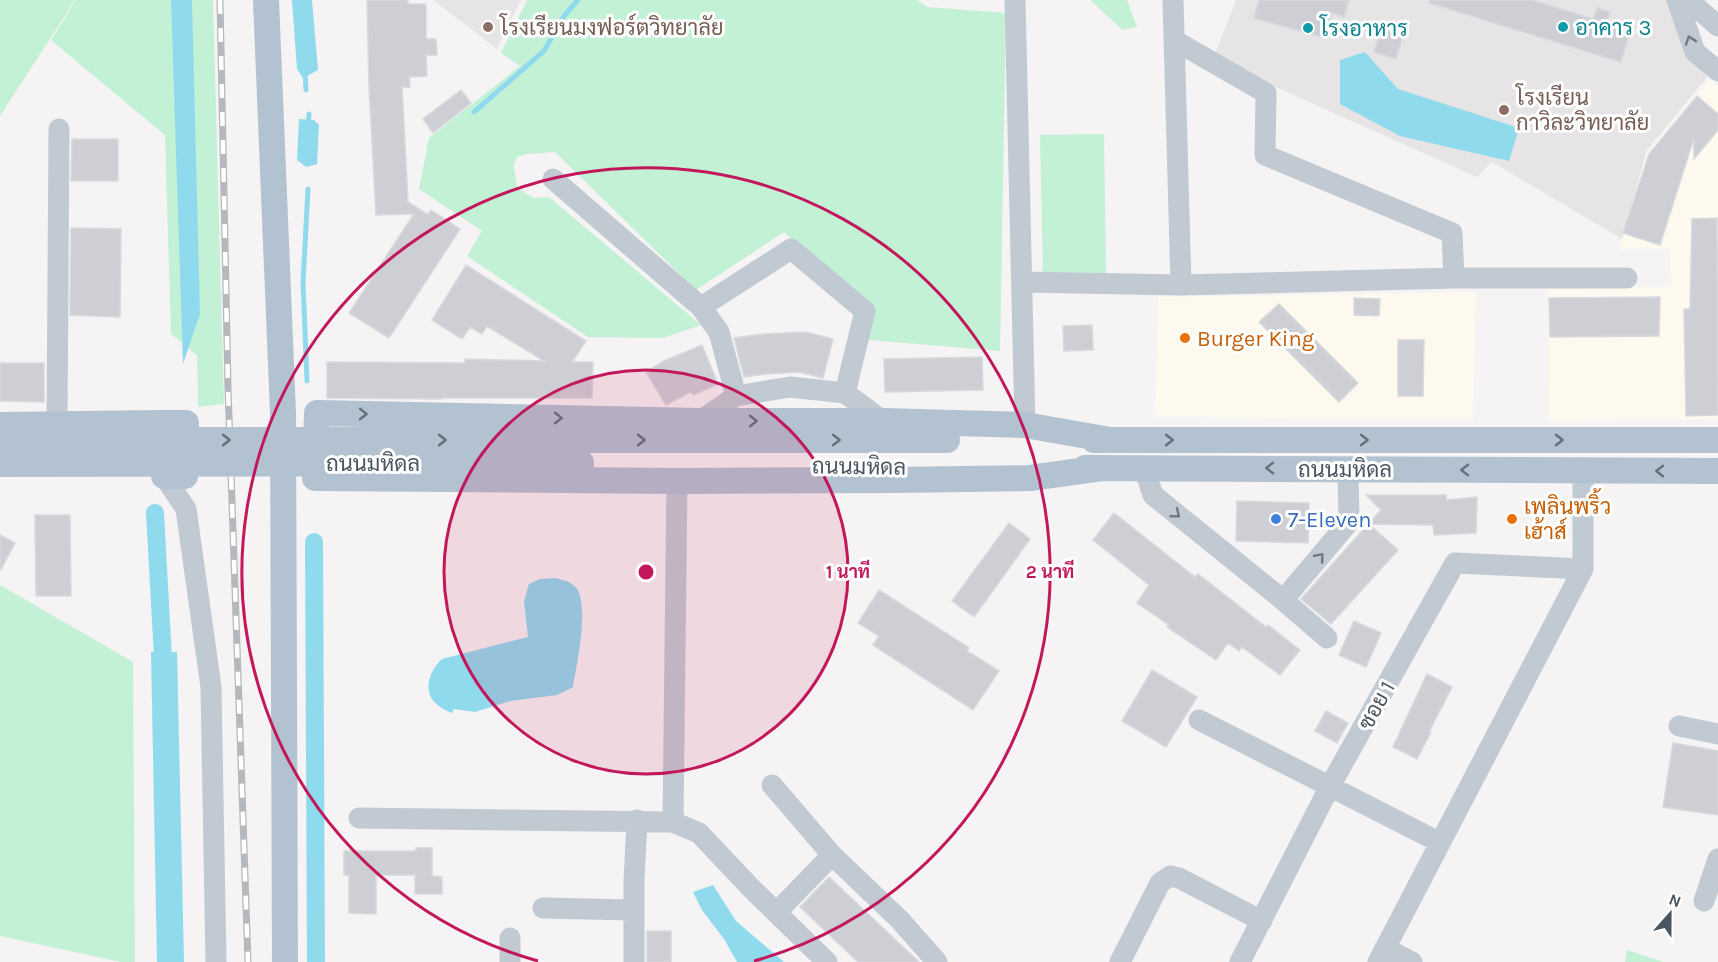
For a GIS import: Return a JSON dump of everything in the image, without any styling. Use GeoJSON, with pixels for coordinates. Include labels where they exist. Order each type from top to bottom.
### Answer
{"type":"FeatureCollection","features":[{"type":"Feature","properties":{"kind":"main road"},"geometry":{"type":"LineString","coordinates":[[266,0],[283,413],[285,962]]}},
{"type":"Feature","properties":{"kind":"main road"},"geometry":{"type":"LineString","coordinates":[[283,413],[1025,425],[1110,440]]}},
{"type":"Feature","properties":{"kind":"main road"},"geometry":{"type":"LineString","coordinates":[[315,478],[317,413]]}},
{"type":"Feature","properties":{"kind":"main road"},"geometry":{"type":"LineString","coordinates":[[0,425],[162,423],[175,476],[0,475]]}},
{"type":"Feature","properties":{"kind":"main road","name":"ถนนมหิดล"},"geometry":{"type":"LineString","coordinates":[[0,440],[582,452],[1102,468],[1718,471]]}},
{"type":"Feature","properties":{"kind":"main road","name":"ถนนมหิดล"},"geometry":{"type":"LineString","coordinates":[[0,464],[1110,440],[1718,440]]}},
{"type":"Feature","properties":{"kind":"main road"},"geometry":{"type":"LineString","coordinates":[[284,479],[677,481],[1030,477],[1102,468]]}},
{"type":"Feature","properties":{"kind":"street"},"geometry":{"type":"LineString","coordinates":[[1015,0],[1025,425]]}},
{"type":"Feature","properties":{"kind":"street"},"geometry":{"type":"LineString","coordinates":[[1173,0],[1181,285]]}},
{"type":"Feature","properties":{"kind":"street"},"geometry":{"type":"LineString","coordinates":[[1677,0],[1695,52],[1718,70]]}},
{"type":"Feature","properties":{"kind":"street"},"geometry":{"type":"LineString","coordinates":[[1688,0],[1718,26]]}},
{"type":"Feature","properties":{"kind":"street"},"geometry":{"type":"LineString","coordinates":[[1174,40],[1266,93],[1265,154],[1452,233],[1454,278]]}},
{"type":"Feature","properties":{"kind":"street"},"geometry":{"type":"LineString","coordinates":[[57,425],[59,129]]}},
{"type":"Feature","properties":{"kind":"street"},"geometry":{"type":"LineString","coordinates":[[553,179],[701,307],[719,332],[736,396]]}},
{"type":"Feature","properties":{"kind":"street"},"geometry":{"type":"LineString","coordinates":[[701,307],[791,249],[865,311],[845,393]]}},
{"type":"Feature","properties":{"kind":"street"},"geometry":{"type":"LineString","coordinates":[[1022,282],[1181,285],[1454,278],[1627,278]]}},
{"type":"Feature","properties":{"kind":"street"},"geometry":{"type":"LineString","coordinates":[[700,421],[736,396],[790,387],[845,393],[883,421]]}},
{"type":"Feature","properties":{"kind":"street"},"geometry":{"type":"LineString","coordinates":[[1144,468],[1153,495],[1284,600],[1327,638]]}},
{"type":"Feature","properties":{"kind":"street"},"geometry":{"type":"LineString","coordinates":[[1284,600],[1349,522],[1348,469]]}},
{"type":"Feature","properties":{"kind":"street"},"geometry":{"type":"LineString","coordinates":[[1412,962],[1381,955],[1583,568],[1583,471]]}},
{"type":"Feature","properties":{"kind":"street"},"geometry":{"type":"LineString","coordinates":[[175,476],[186,509],[211,687],[216,962]]}},
{"type":"Feature","properties":{"kind":"street"},"geometry":{"type":"LineString","coordinates":[[673,822],[677,481]]}},
{"type":"Feature","properties":{"kind":"street","name":"ซอย 1"},"geometry":{"type":"LineString","coordinates":[[1240,962],[1330,786],[1455,563],[1583,568]]}},
{"type":"Feature","properties":{"kind":"street"},"geometry":{"type":"LineString","coordinates":[[1199,720],[1439,842]]}},
{"type":"Feature","properties":{"kind":"street"},"geometry":{"type":"LineString","coordinates":[[1678,726],[1718,734]]}},
{"type":"Feature","properties":{"kind":"street"},"geometry":{"type":"LineString","coordinates":[[772,785],[832,855],[900,920],[937,962]]}},
{"type":"Feature","properties":{"kind":"street"},"geometry":{"type":"LineString","coordinates":[[359,818],[673,822],[699,832],[776,913],[827,962]]}},
{"type":"Feature","properties":{"kind":"street"},"geometry":{"type":"LineString","coordinates":[[634,962],[633,881],[637,820]]}},
{"type":"Feature","properties":{"kind":"street"},"geometry":{"type":"LineString","coordinates":[[776,913],[832,855]]}},
{"type":"Feature","properties":{"kind":"street"},"geometry":{"type":"LineString","coordinates":[[1704,901],[1718,859]]}},
{"type":"Feature","properties":{"kind":"street"},"geometry":{"type":"LineString","coordinates":[[1120,962],[1160,883],[1170,876],[1179,878],[1262,921]]}},
{"type":"Feature","properties":{"kind":"street"},"geometry":{"type":"LineString","coordinates":[[543,908],[634,910]]}},
{"type":"Feature","properties":{"kind":"street"},"geometry":{"type":"LineString","coordinates":[[510,938],[510,962]]}},
{"type":"Feature","properties":{"kind":"shaded area","name":"โรงเรียนมงฟอร์ตวิทยาลัย"},"geometry":{"type":"Polygon","coordinates":[[[433,0],[521,0],[497,49],[433,0]]]}},
{"type":"Feature","properties":{"kind":"shaded area","name":"โรงเรียน กาวิละวิทยาลัย"},"geometry":{"type":"Polygon","coordinates":[[[1236,0],[1670,0],[1712,71],[1647,150],[1622,239],[1492,162],[1477,177],[1213,59],[1236,0]]]}},
{"type":"Feature","properties":{"kind":"shaded area"},"geometry":{"type":"Polygon","coordinates":[[[1710,79],[1718,86],[1718,419],[1549,421],[1548,289],[1671,287],[1670,249],[1619,249],[1646,155],[1710,79]]]}},
{"type":"Feature","properties":{"kind":"shaded area"},"geometry":{"type":"Polygon","coordinates":[[[1476,292],[1473,420],[1155,417],[1158,297],[1476,292]]]}},
{"type":"Feature","properties":{"kind":"green space"},"geometry":{"type":"Polygon","coordinates":[[[0,0],[75,0],[0,116],[0,0]]]}},
{"type":"Feature","properties":{"kind":"green space"},"geometry":{"type":"Polygon","coordinates":[[[76,0],[213,0],[224,404],[198,407],[197,355],[171,334],[165,135],[51,40],[76,0]]]}},
{"type":"Feature","properties":{"kind":"green space"},"geometry":{"type":"Polygon","coordinates":[[[527,0],[917,0],[927,7],[1006,13],[1000,351],[869,340],[869,307],[784,232],[696,290],[555,152],[517,157],[514,166],[517,188],[534,198],[549,197],[701,325],[663,338],[588,337],[467,256],[482,231],[419,189],[429,138],[520,66],[501,53],[527,0]]]}},
{"type":"Feature","properties":{"kind":"green space"},"geometry":{"type":"Polygon","coordinates":[[[1090,0],[1127,0],[1137,27],[1123,30],[1090,0]]]}},
{"type":"Feature","properties":{"kind":"green space"},"geometry":{"type":"Polygon","coordinates":[[[1104,134],[1106,274],[1043,275],[1040,135],[1104,134]]]}},
{"type":"Feature","properties":{"kind":"green space"},"geometry":{"type":"Polygon","coordinates":[[[0,585],[133,662],[135,962],[121,962],[0,936],[0,585]]]}},
{"type":"Feature","properties":{"kind":"green space"},"geometry":{"type":"Polygon","coordinates":[[[1627,950],[1664,962],[1625,962],[1627,950]]]}},
{"type":"Feature","properties":{"kind":"water"},"geometry":{"type":"Polygon","coordinates":[[[171,0],[192,0],[200,314],[183,364],[171,0]]]}},
{"type":"Feature","properties":{"kind":"water"},"geometry":{"type":"Polygon","coordinates":[[[292,0],[312,0],[318,70],[303,78],[297,69],[292,0]]]}},
{"type":"Feature","properties":{"kind":"water"},"geometry":{"type":"Polygon","coordinates":[[[1365,52],[1398,89],[1519,128],[1509,161],[1400,136],[1340,104],[1340,60],[1365,52]]]}},
{"type":"Feature","properties":{"kind":"water"},"geometry":{"type":"Polygon","coordinates":[[[299,119],[314,120],[319,125],[317,164],[306,167],[297,160],[299,119]]]}},
{"type":"Feature","properties":{"kind":"water"},"geometry":{"type":"Polygon","coordinates":[[[556,578],[573,585],[579,592],[581,603],[581,633],[573,687],[557,695],[510,701],[475,712],[454,709],[452,713],[436,704],[431,698],[428,685],[433,670],[439,662],[442,659],[528,637],[524,601],[529,584],[540,579],[556,578]]]}},
{"type":"Feature","properties":{"kind":"water"},"geometry":{"type":"Polygon","coordinates":[[[151,652],[177,652],[184,962],[157,962],[151,652]]]}},
{"type":"Feature","properties":{"kind":"water"},"geometry":{"type":"Polygon","coordinates":[[[713,885],[736,921],[784,962],[737,962],[724,939],[702,910],[693,892],[713,885]]]}},
{"type":"Feature","properties":{"kind":"building"},"geometry":{"type":"Polygon","coordinates":[[[367,0],[408,0],[408,4],[426,4],[426,39],[436,39],[437,55],[426,55],[427,76],[409,77],[410,87],[402,87],[408,202],[428,215],[431,210],[460,229],[389,338],[349,313],[414,214],[376,215],[367,0]]]}},
{"type":"Feature","properties":{"kind":"building","name":"โรงอาหาร"},"geometry":{"type":"Polygon","coordinates":[[[1259,0],[1349,0],[1344,17],[1332,13],[1324,38],[1254,18],[1259,0]]]}},
{"type":"Feature","properties":{"kind":"building","name":"อาคาร 3"},"geometry":{"type":"Polygon","coordinates":[[[1430,0],[1532,0],[1593,19],[1597,8],[1610,12],[1606,24],[1630,31],[1621,62],[1429,3],[1430,0]]]}},
{"type":"Feature","properties":{"kind":"building"},"geometry":{"type":"Polygon","coordinates":[[[1381,29],[1403,35],[1396,59],[1374,52],[1381,29]]]}},
{"type":"Feature","properties":{"kind":"building"},"geometry":{"type":"Polygon","coordinates":[[[461,90],[471,103],[433,133],[423,119],[461,90]]]}},
{"type":"Feature","properties":{"kind":"building"},"geometry":{"type":"Polygon","coordinates":[[[1697,96],[1718,114],[1718,130],[1694,159],[1694,138],[1660,245],[1623,233],[1649,154],[1697,96]]]}},
{"type":"Feature","properties":{"kind":"building"},"geometry":{"type":"Polygon","coordinates":[[[72,139],[118,139],[118,181],[71,181],[72,139]]]}},
{"type":"Feature","properties":{"kind":"building"},"geometry":{"type":"Polygon","coordinates":[[[1717,218],[1718,415],[1686,416],[1684,309],[1690,309],[1692,219],[1717,218]]]}},
{"type":"Feature","properties":{"kind":"building"},"geometry":{"type":"Polygon","coordinates":[[[71,228],[121,229],[120,317],[70,315],[71,228]]]}},
{"type":"Feature","properties":{"kind":"building"},"geometry":{"type":"Polygon","coordinates":[[[466,265],[586,341],[572,362],[593,362],[592,398],[327,398],[327,362],[465,363],[465,359],[544,361],[487,326],[482,334],[470,327],[462,339],[432,320],[466,265]]]}},
{"type":"Feature","properties":{"kind":"building"},"geometry":{"type":"Polygon","coordinates":[[[1660,297],[1659,336],[1550,337],[1549,298],[1660,297]]]}},
{"type":"Feature","properties":{"kind":"building"},"geometry":{"type":"Polygon","coordinates":[[[1354,298],[1380,299],[1379,316],[1354,315],[1354,298]]]}},
{"type":"Feature","properties":{"kind":"building"},"geometry":{"type":"Polygon","coordinates":[[[1279,304],[1358,383],[1339,402],[1259,322],[1279,304]]]}},
{"type":"Feature","properties":{"kind":"building"},"geometry":{"type":"Polygon","coordinates":[[[1092,325],[1093,350],[1064,351],[1063,326],[1092,325]]]}},
{"type":"Feature","properties":{"kind":"building"},"geometry":{"type":"Polygon","coordinates":[[[806,332],[833,339],[823,378],[799,372],[744,377],[734,338],[806,332]]]}},
{"type":"Feature","properties":{"kind":"building"},"geometry":{"type":"Polygon","coordinates":[[[1398,340],[1424,340],[1423,396],[1398,396],[1398,340]]]}},
{"type":"Feature","properties":{"kind":"building"},"geometry":{"type":"Polygon","coordinates":[[[702,345],[718,384],[693,395],[692,391],[666,405],[646,372],[664,361],[702,345]]]}},
{"type":"Feature","properties":{"kind":"building"},"geometry":{"type":"Polygon","coordinates":[[[982,357],[983,390],[885,392],[884,359],[982,357]]]}},
{"type":"Feature","properties":{"kind":"building"},"geometry":{"type":"Polygon","coordinates":[[[0,363],[44,363],[44,402],[0,401],[0,363]]]}},
{"type":"Feature","properties":{"kind":"building"},"geometry":{"type":"Polygon","coordinates":[[[1366,495],[1446,495],[1446,500],[1477,497],[1476,533],[1434,535],[1433,525],[1369,524],[1398,550],[1331,624],[1301,599],[1381,510],[1366,495]]]}},
{"type":"Feature","properties":{"kind":"building"},"geometry":{"type":"Polygon","coordinates":[[[1237,501],[1309,503],[1308,543],[1236,541],[1237,501]]]}},
{"type":"Feature","properties":{"kind":"building"},"geometry":{"type":"Polygon","coordinates":[[[1114,513],[1195,577],[1198,574],[1266,627],[1268,625],[1300,650],[1280,675],[1242,647],[1239,651],[1228,643],[1216,660],[1167,627],[1169,625],[1137,603],[1149,585],[1093,540],[1114,513]]]}},
{"type":"Feature","properties":{"kind":"building"},"geometry":{"type":"Polygon","coordinates":[[[35,515],[70,515],[71,596],[36,596],[35,515]]]}},
{"type":"Feature","properties":{"kind":"building"},"geometry":{"type":"Polygon","coordinates":[[[1009,523],[1030,539],[974,617],[952,601],[1009,523]]]}},
{"type":"Feature","properties":{"kind":"building"},"geometry":{"type":"Polygon","coordinates":[[[0,535],[15,543],[0,571],[0,535]]]}},
{"type":"Feature","properties":{"kind":"building"},"geometry":{"type":"Polygon","coordinates":[[[879,590],[969,648],[967,651],[999,671],[973,710],[873,645],[879,636],[858,623],[879,590]]]}},
{"type":"Feature","properties":{"kind":"building"},"geometry":{"type":"Polygon","coordinates":[[[1354,621],[1381,633],[1366,667],[1339,655],[1354,621]]]}},
{"type":"Feature","properties":{"kind":"building"},"geometry":{"type":"Polygon","coordinates":[[[1152,670],[1197,697],[1166,747],[1122,721],[1152,670]]]}},
{"type":"Feature","properties":{"kind":"building"},"geometry":{"type":"Polygon","coordinates":[[[1427,674],[1452,687],[1417,759],[1393,747],[1427,674]]]}},
{"type":"Feature","properties":{"kind":"building"},"geometry":{"type":"Polygon","coordinates":[[[1326,711],[1348,723],[1337,743],[1315,731],[1326,711]]]}},
{"type":"Feature","properties":{"kind":"building"},"geometry":{"type":"Polygon","coordinates":[[[1673,743],[1718,751],[1718,815],[1663,807],[1673,743]]]}},
{"type":"Feature","properties":{"kind":"building"},"geometry":{"type":"Polygon","coordinates":[[[416,848],[432,848],[432,876],[442,877],[442,894],[415,894],[415,875],[376,875],[376,914],[349,913],[349,875],[344,875],[344,851],[416,851],[416,848]]]}},
{"type":"Feature","properties":{"kind":"building"},"geometry":{"type":"Polygon","coordinates":[[[829,877],[919,962],[858,962],[800,907],[829,877]]]}},
{"type":"Feature","properties":{"kind":"building"},"geometry":{"type":"Polygon","coordinates":[[[647,931],[671,931],[671,962],[647,962],[647,931]]]}},
{"type":"Feature","properties":{"kind":"waterway"},"geometry":{"type":"LineString","coordinates":[[474,112],[544,51],[564,16],[578,0]]}},
{"type":"Feature","properties":{"kind":"waterway"},"geometry":{"type":"LineString","coordinates":[[305,70],[306,90]]}},
{"type":"Feature","properties":{"kind":"waterway"},"geometry":{"type":"LineString","coordinates":[[308,127],[309,114]]}},
{"type":"Feature","properties":{"kind":"waterway"},"geometry":{"type":"LineString","coordinates":[[307,381],[303,282],[308,189]]}},
{"type":"Feature","properties":{"kind":"waterway"},"geometry":{"type":"LineString","coordinates":[[155,513],[164,676]]}},
{"type":"Feature","properties":{"kind":"waterway"},"geometry":{"type":"LineString","coordinates":[[314,542],[316,962]]}},
{"type":"Feature","properties":{"kind":"railway"},"geometry":{"type":"LineString","coordinates":[[220,0],[228,388],[248,962]]}},
{"type":"Feature","properties":{"kind":"place","name":"โรงเรียนมงฟอร์ตวิทยาลัย"},"geometry":{"type":"Point","coordinates":[488,27]}},
{"type":"Feature","properties":{"kind":"place","name":"อาคาร 3"},"geometry":{"type":"Point","coordinates":[1563,27]}},
{"type":"Feature","properties":{"kind":"place","name":"โรงอาหาร"},"geometry":{"type":"Point","coordinates":[1308,28]}},
{"type":"Feature","properties":{"kind":"place","name":"โรงเรียน กาวิละวิทยาลัย"},"geometry":{"type":"Point","coordinates":[1504,110]}},
{"type":"Feature","properties":{"kind":"place","name":"Burger King"},"geometry":{"type":"Point","coordinates":[1185,338]}},
{"type":"Feature","properties":{"kind":"place","name":"7-Eleven"},"geometry":{"type":"Point","coordinates":[1276,519]}},
{"type":"Feature","properties":{"kind":"place","name":"เพลินพริ้ว เฮ้าส์"},"geometry":{"type":"Point","coordinates":[1512,519]}}]}
